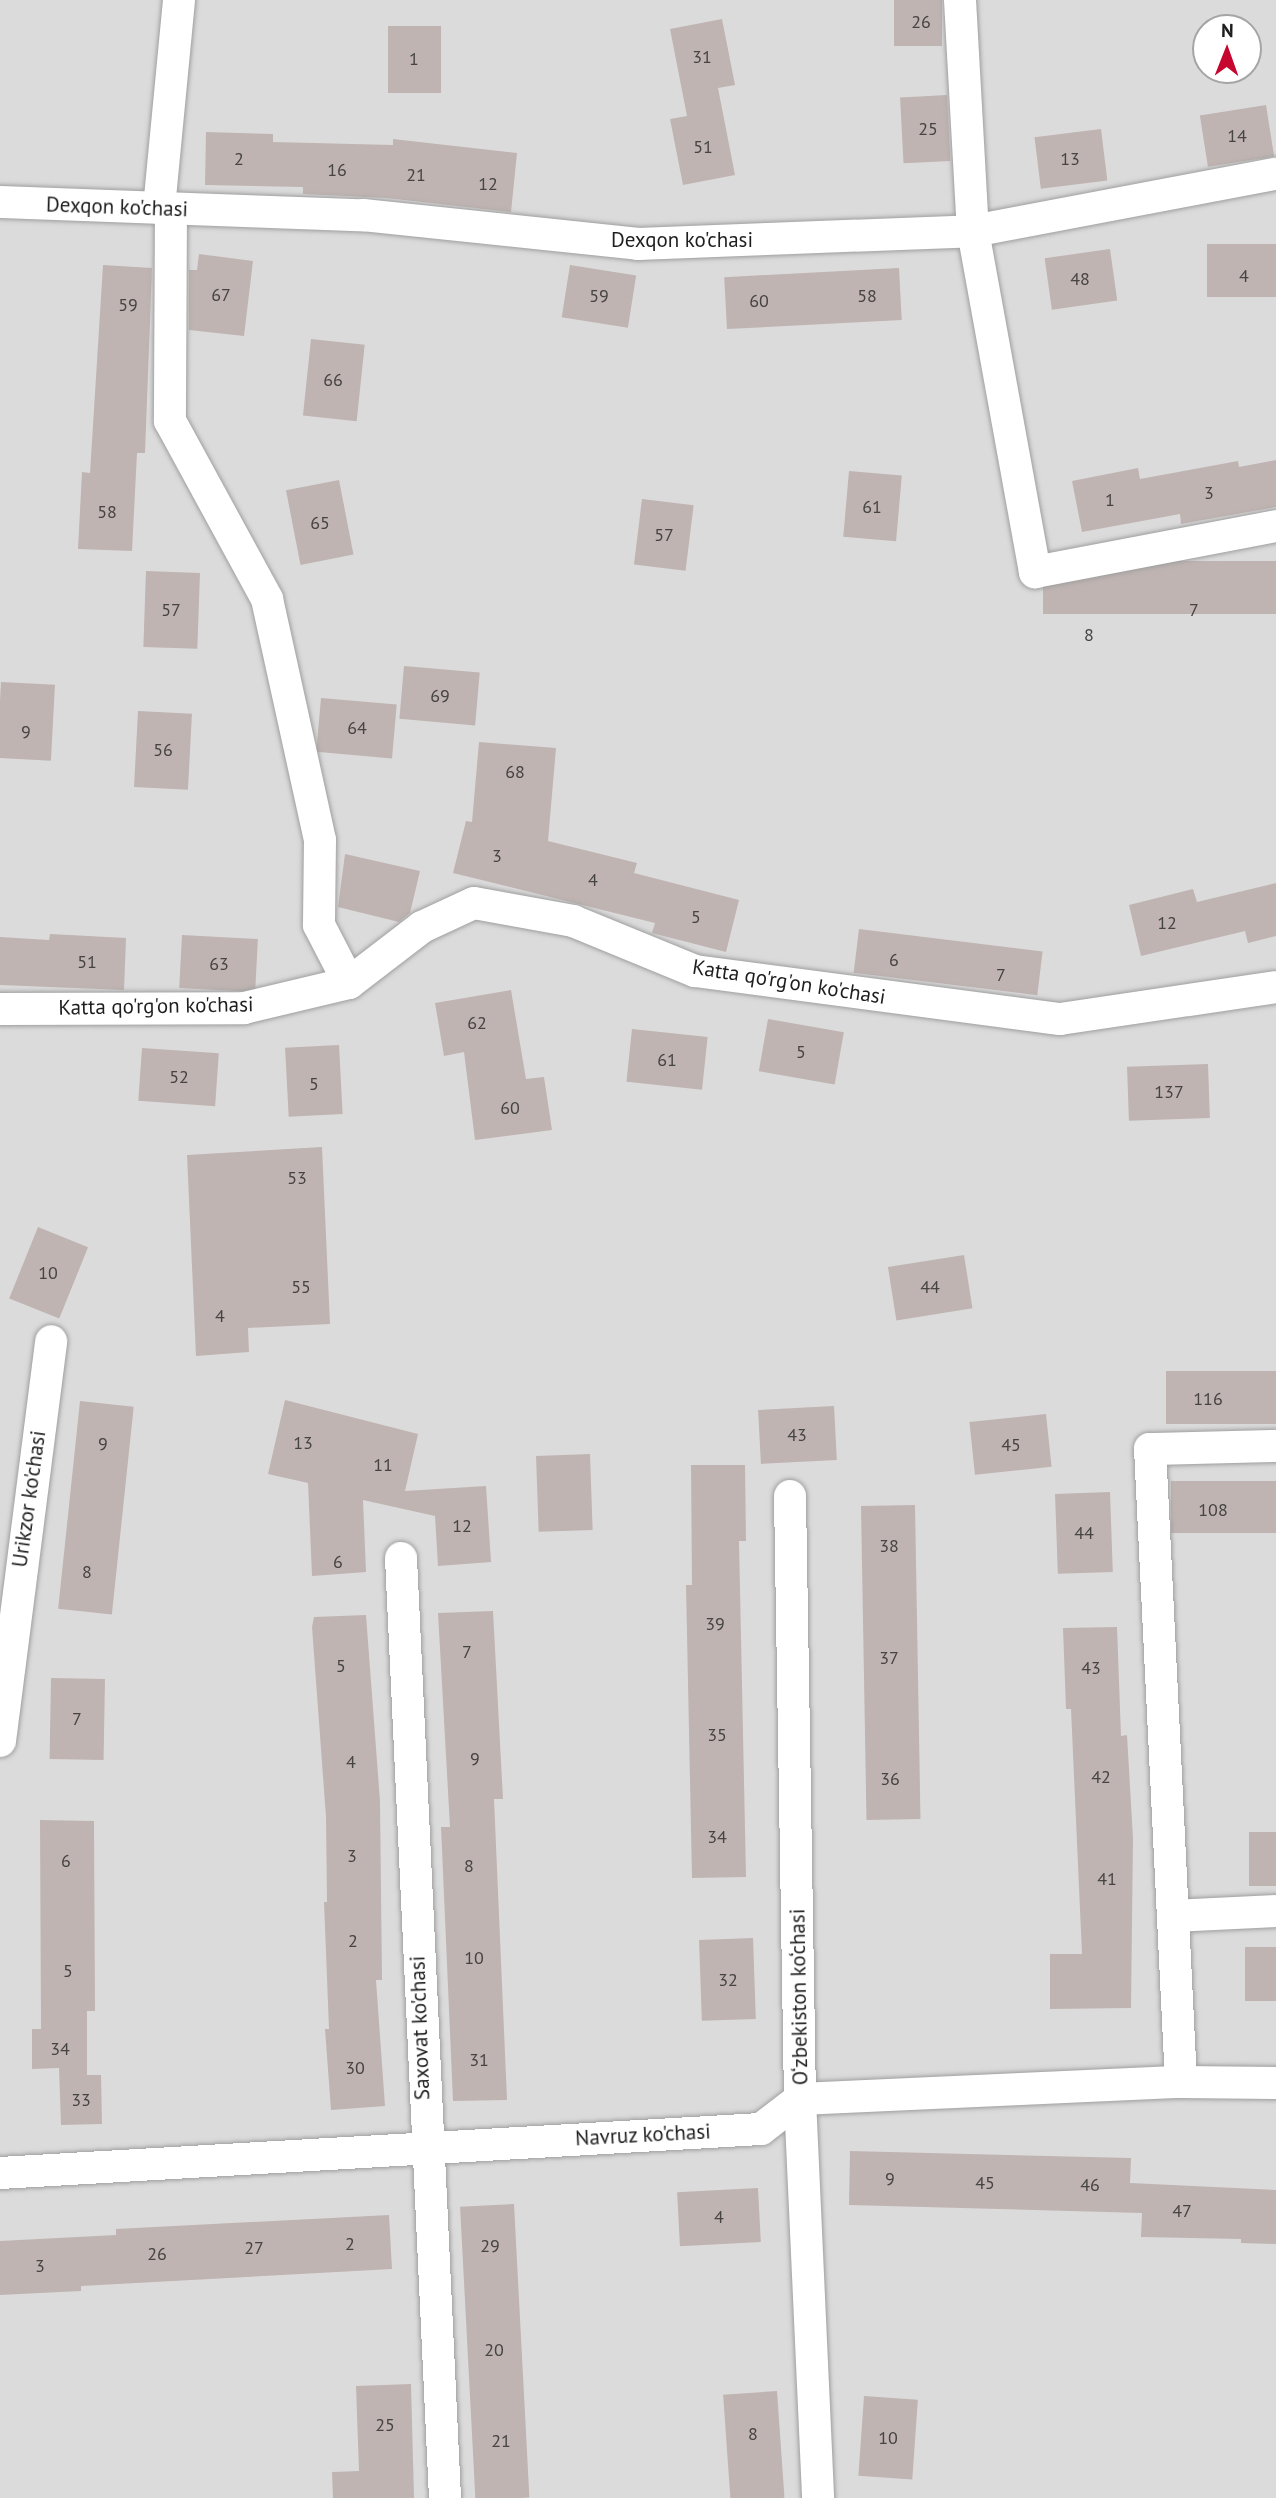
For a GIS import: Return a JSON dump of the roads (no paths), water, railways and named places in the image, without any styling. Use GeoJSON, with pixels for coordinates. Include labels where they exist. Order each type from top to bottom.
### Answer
{"type":"FeatureCollection","features":[{"type":"Feature","properties":{"kind":"street"},"geometry":{"type":"LineString","coordinates":[[179,0],[165,209],[170,421],[267,599],[320,840],[318,925],[349,983]]}},
{"type":"Feature","properties":{"kind":"street"},"geometry":{"type":"LineString","coordinates":[[960,0],[973,231],[1035,572],[1276,526]]}},
{"type":"Feature","properties":{"kind":"street","name":"Dexqon ko'chasi"},"geometry":{"type":"LineString","coordinates":[[0,202],[363,215],[638,244],[973,231],[1276,174]]}},
{"type":"Feature","properties":{"kind":"street","name":"Katta qo'rg'on ko'chasi"},"geometry":{"type":"LineString","coordinates":[[0,1009],[244,1007],[349,983],[422,928],[474,903],[573,921],[695,971],[1060,1019],[1276,988]]}},
{"type":"Feature","properties":{"kind":"street","name":"Urikzor ko'chasi"},"geometry":{"type":"LineString","coordinates":[[0,1741],[51,1341]]}},
{"type":"Feature","properties":{"kind":"street"},"geometry":{"type":"LineString","coordinates":[[1181,2082],[1150,1450],[1276,1446]]}},
{"type":"Feature","properties":{"kind":"street","name":"O‘zbekiston ko‘chasi"},"geometry":{"type":"LineString","coordinates":[[790,1496],[800,2099],[818,2498]]}},
{"type":"Feature","properties":{"kind":"street","name":"Saxovat ko'chasi"},"geometry":{"type":"LineString","coordinates":[[401,1558],[425,2146],[445,2498]]}},
{"type":"Feature","properties":{"kind":"street"},"geometry":{"type":"LineString","coordinates":[[1173,1916],[1276,1911]]}},
{"type":"Feature","properties":{"kind":"street"},"geometry":{"type":"LineString","coordinates":[[800,2099],[1181,2082],[1276,2083]]}},
{"type":"Feature","properties":{"kind":"street","name":"Navruz ko'chasi"},"geometry":{"type":"LineString","coordinates":[[0,2173],[425,2146],[761,2129],[800,2099]]}}]}
